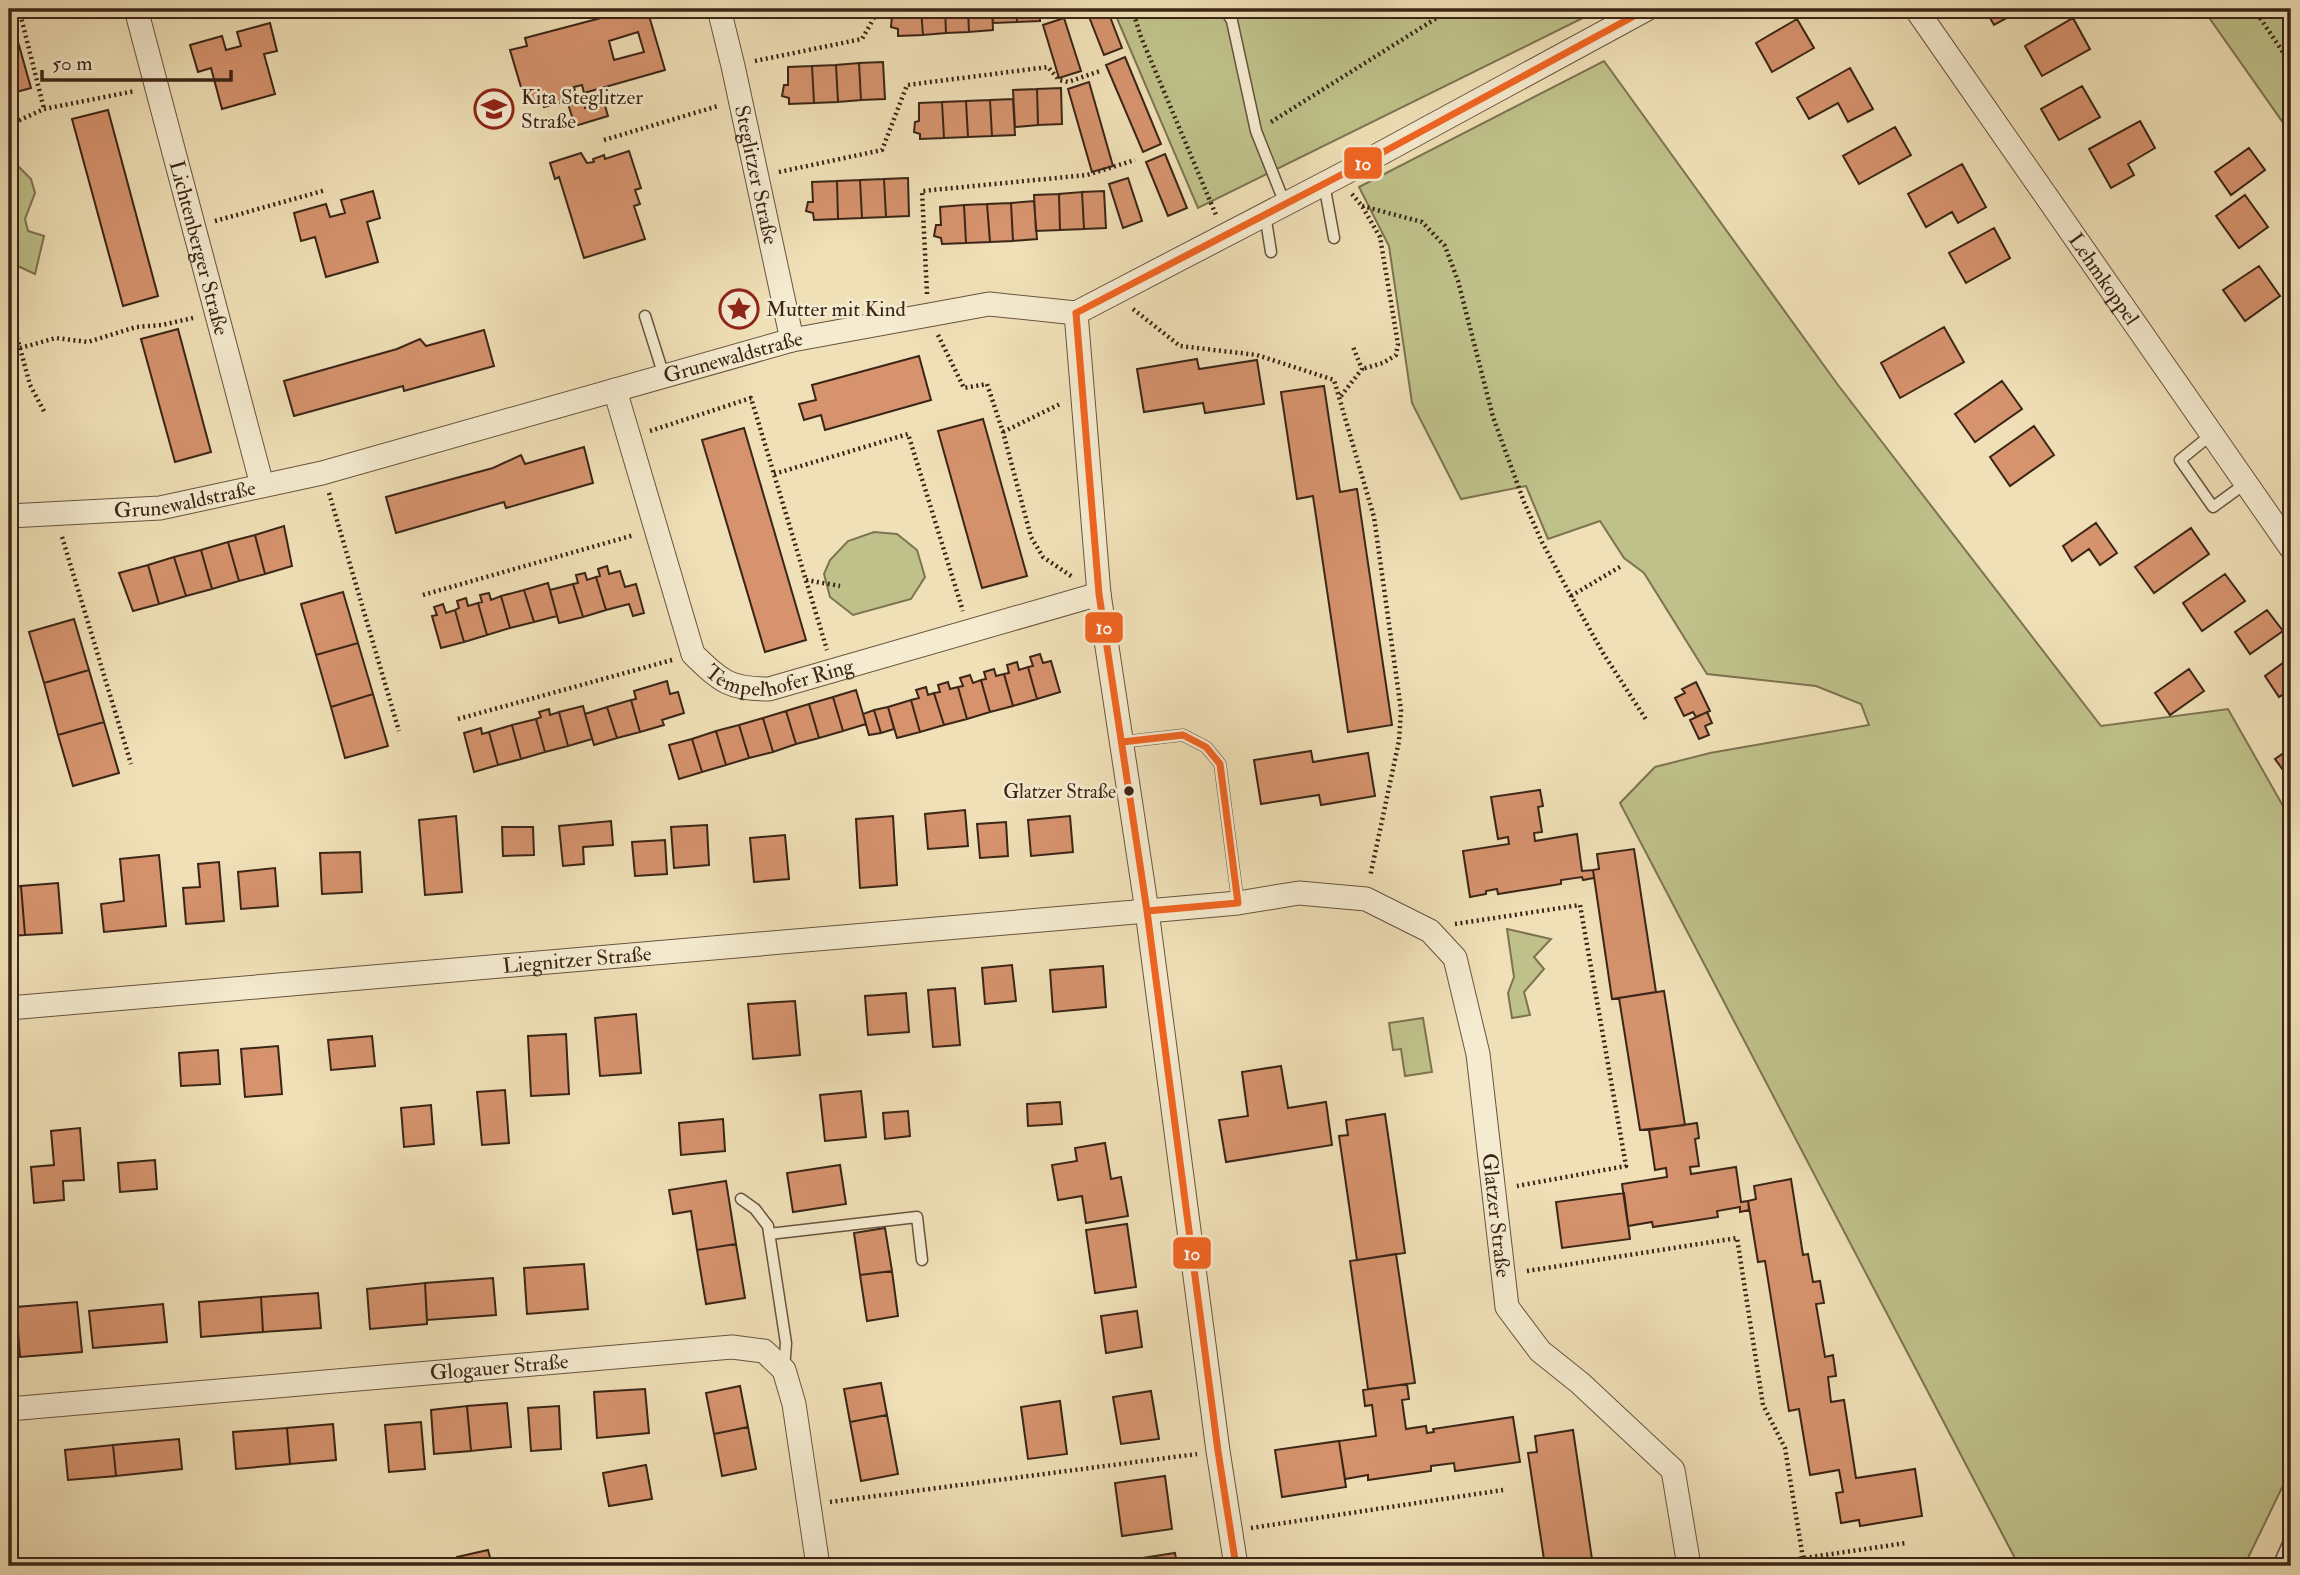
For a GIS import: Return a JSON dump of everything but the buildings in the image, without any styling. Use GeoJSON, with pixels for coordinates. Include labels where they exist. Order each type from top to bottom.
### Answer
{"type":"FeatureCollection","features":[{"type":"Feature","properties":{"kind":"street","name":"Lichtenberger Straße"},"geometry":{"type":"LineString","coordinates":[[136,9],[262,485]]}},
{"type":"Feature","properties":{"kind":"street","name":"Steglitzer Straße"},"geometry":{"type":"LineString","coordinates":[[719,9],[741,99],[792,340]]}},
{"type":"Feature","properties":{"kind":"street"},"geometry":{"type":"LineString","coordinates":[[1236,1566],[1218,1451],[1147,911],[1099,594],[1076,313],[1324,184],[1647,9]]}},
{"type":"Feature","properties":{"kind":"street","name":"Lehmkoppel"},"geometry":{"type":"LineString","coordinates":[[1916,9],[2291,548]]}},
{"type":"Feature","properties":{"kind":"street","name":"Grunewaldstraße"},"geometry":{"type":"LineString","coordinates":[[9,516],[160,509],[323,473],[792,340],[989,304],[1076,313]]}},
{"type":"Feature","properties":{"kind":"street","name":"Tempelhofer Ring"},"geometry":{"type":"LineString","coordinates":[[615,390],[693,654],[718,678],[744,689],[769,689],[834,672],[1099,594]]}},
{"type":"Feature","properties":{"kind":"street","name":"Glatzer Straße"},"geometry":{"type":"LineString","coordinates":[[1147,911],[1298,893],[1366,899],[1430,931],[1455,958],[1478,1054],[1507,1307],[1539,1351],[1580,1383],[1673,1470],[1689,1566]]}},
{"type":"Feature","properties":{"kind":"street","name":"Liegnitzer Straße"},"geometry":{"type":"LineString","coordinates":[[9,1008],[1147,911]]}},
{"type":"Feature","properties":{"kind":"street","name":"Glogauer Straße"},"geometry":{"type":"LineString","coordinates":[[9,1409],[732,1347],[764,1351],[784,1370]]}},
{"type":"Feature","properties":{"kind":"street"},"geometry":{"type":"LineString","coordinates":[[784,1370],[794,1404],[818,1566]]}},
{"type":"Feature","properties":{"kind":"lane"},"geometry":{"type":"LineString","coordinates":[[1225,9],[1232,20],[1275,209],[1271,252]]}},
{"type":"Feature","properties":{"kind":"lane"},"geometry":{"type":"LineString","coordinates":[[1324,184],[1334,238]]}},
{"type":"Feature","properties":{"kind":"lane"},"geometry":{"type":"LineString","coordinates":[[645,316],[664,376]]}},
{"type":"Feature","properties":{"kind":"lane"},"geometry":{"type":"LineString","coordinates":[[2212,434],[2180,460],[2213,508],[2246,483]]}},
{"type":"Feature","properties":{"kind":"lane"},"geometry":{"type":"LineString","coordinates":[[1122,742],[1183,735],[1206,747],[1220,764],[1238,902]]}},
{"type":"Feature","properties":{"kind":"lane"},"geometry":{"type":"LineString","coordinates":[[741,1199],[764,1219],[769,1234],[786,1343],[784,1370]]}},
{"type":"Feature","properties":{"kind":"lane"},"geometry":{"type":"LineString","coordinates":[[769,1234],[917,1217],[922,1260]]}},
{"type":"Feature","properties":{"kind":"lane"},"geometry":{"type":"LineString","coordinates":[[2278,1566],[2291,1537]]}},
{"type":"Feature","properties":{"kind":"path"},"geometry":{"type":"LineString","coordinates":[[19,9],[44,109]]}},
{"type":"Feature","properties":{"kind":"path"},"geometry":{"type":"LineString","coordinates":[[733,66],[862,39],[879,9]]}},
{"type":"Feature","properties":{"kind":"path"},"geometry":{"type":"LineString","coordinates":[[1132,9],[1141,37],[1224,235]]}},
{"type":"Feature","properties":{"kind":"path"},"geometry":{"type":"LineString","coordinates":[[1256,131],[1451,9]]}},
{"type":"Feature","properties":{"kind":"path"},"geometry":{"type":"LineString","coordinates":[[2254,9],[2291,64]]}},
{"type":"Feature","properties":{"kind":"path"},"geometry":{"type":"LineString","coordinates":[[757,177],[882,150],[907,85],[1048,67],[1059,80],[1068,82],[1100,71]]}},
{"type":"Feature","properties":{"kind":"path"},"geometry":{"type":"LineString","coordinates":[[9,125],[44,109],[156,86]]}},
{"type":"Feature","properties":{"kind":"path"},"geometry":{"type":"LineString","coordinates":[[604,140],[741,99]]}},
{"type":"Feature","properties":{"kind":"path"},"geometry":{"type":"LineString","coordinates":[[1099,594],[1043,558],[1031,537],[1003,432],[987,384],[964,388],[928,315],[922,191],[1087,175],[1135,160]]}},
{"type":"Feature","properties":{"kind":"path"},"geometry":{"type":"LineString","coordinates":[[194,227],[326,190]]}},
{"type":"Feature","properties":{"kind":"path"},"geometry":{"type":"LineString","coordinates":[[1340,396],[1362,369],[1383,363],[1396,355],[1398,344],[1380,237],[1362,206],[1422,222],[1445,246],[1458,281],[1493,417],[1542,542],[1603,653],[1647,721]]}},
{"type":"Feature","properties":{"kind":"path"},"geometry":{"type":"LineString","coordinates":[[1113,293],[1180,346],[1257,355],[1334,380],[1374,517],[1401,710],[1399,741],[1366,899]]}},
{"type":"Feature","properties":{"kind":"path"},"geometry":{"type":"LineString","coordinates":[[9,311],[30,385],[44,413]]}},
{"type":"Feature","properties":{"kind":"path"},"geometry":{"type":"LineString","coordinates":[[20,348],[56,338],[88,342],[136,327],[162,325],[216,312]]}},
{"type":"Feature","properties":{"kind":"path"},"geometry":{"type":"LineString","coordinates":[[1353,347],[1362,369]]}},
{"type":"Feature","properties":{"kind":"path"},"geometry":{"type":"LineString","coordinates":[[1003,432],[1083,393]]}},
{"type":"Feature","properties":{"kind":"path"},"geometry":{"type":"LineString","coordinates":[[630,438],[751,398],[834,672]]}},
{"type":"Feature","properties":{"kind":"path"},"geometry":{"type":"LineString","coordinates":[[774,474],[908,434],[969,632]]}},
{"type":"Feature","properties":{"kind":"path"},"geometry":{"type":"LineString","coordinates":[[323,473],[399,731]]}},
{"type":"Feature","properties":{"kind":"path"},"geometry":{"type":"LineString","coordinates":[[54,513],[131,764]]}},
{"type":"Feature","properties":{"kind":"path"},"geometry":{"type":"LineString","coordinates":[[423,595],[656,529]]}},
{"type":"Feature","properties":{"kind":"path"},"geometry":{"type":"LineString","coordinates":[[1571,596],[1623,565]]}},
{"type":"Feature","properties":{"kind":"path"},"geometry":{"type":"LineString","coordinates":[[806,580],[840,586]]}},
{"type":"Feature","properties":{"kind":"path"},"geometry":{"type":"LineString","coordinates":[[458,719],[693,654]]}},
{"type":"Feature","properties":{"kind":"path"},"geometry":{"type":"LineString","coordinates":[[1430,931],[1463,922],[1580,905],[1626,1167],[1495,1191]]}},
{"type":"Feature","properties":{"kind":"path"},"geometry":{"type":"LineString","coordinates":[[1503,1275],[1737,1238],[1763,1405],[1785,1448],[1803,1558]]}},
{"type":"Feature","properties":{"kind":"path"},"geometry":{"type":"LineString","coordinates":[[808,1505],[1218,1451]]}},
{"type":"Feature","properties":{"kind":"path"},"geometry":{"type":"LineString","coordinates":[[1230,1531],[1503,1490]]}},
{"type":"Feature","properties":{"kind":"path"},"geometry":{"type":"LineString","coordinates":[[1750,1566],[1906,1543]]}},
{"type":"Feature","properties":{"kind":"green space"},"geometry":{"type":"Polygon","coordinates":[[[1113,9],[1601,9],[1198,208],[1113,9]]]}},
{"type":"Feature","properties":{"kind":"green space"},"geometry":{"type":"Polygon","coordinates":[[[2203,9],[2291,9],[2291,134],[2203,9]]]}},
{"type":"Feature","properties":{"kind":"green space"},"geometry":{"type":"Polygon","coordinates":[[[1604,61],[1838,385],[2101,726],[2228,709],[2291,820],[2291,1469],[2246,1562],[2255,1566],[2019,1566],[1620,803],[1655,767],[1710,753],[1869,725],[1861,704],[1816,686],[1707,674],[1644,573],[1624,558],[1600,521],[1548,539],[1526,486],[1461,499],[1412,403],[1389,246],[1359,187],[1604,61]]]}},
{"type":"Feature","properties":{"kind":"green space"},"geometry":{"type":"Polygon","coordinates":[[[9,157],[31,179],[35,193],[25,219],[28,231],[44,236],[35,274],[9,262],[9,157]]]}},
{"type":"Feature","properties":{"kind":"green space"},"geometry":{"type":"Polygon","coordinates":[[[874,532],[897,534],[917,550],[925,577],[911,599],[853,615],[830,597],[824,574],[830,560],[848,541],[874,532]]]}},
{"type":"Feature","properties":{"kind":"green space"},"geometry":{"type":"Polygon","coordinates":[[[1507,929],[1551,939],[1534,957],[1544,969],[1524,992],[1530,1015],[1512,1018],[1508,993],[1514,977],[1507,929]]]}},
{"type":"Feature","properties":{"kind":"green space"},"geometry":{"type":"Polygon","coordinates":[[[1423,1018],[1432,1072],[1405,1076],[1401,1049],[1393,1050],[1389,1023],[1423,1018]]]}},
{"type":"Feature","properties":{"kind":"transit line","name":"10"},"geometry":{"type":"LineString","coordinates":[[1076,313],[1341,175],[1647,9]]}},
{"type":"Feature","properties":{"kind":"transit line","name":"10"},"geometry":{"type":"LineString","coordinates":[[1076,313],[1099,594],[1147,911],[1218,1451],[1236,1566]]}},
{"type":"Feature","properties":{"kind":"transit line","name":"10"},"geometry":{"type":"LineString","coordinates":[[1122,742],[1183,735],[1206,747],[1220,764],[1238,903],[1147,911]]}},
{"type":"Feature","properties":{"kind":"place","name":"Kita Steglitzer Straße"},"geometry":{"type":"Point","coordinates":[494,109]}},
{"type":"Feature","properties":{"kind":"place","name":"Mutter mit Kind"},"geometry":{"type":"Point","coordinates":[739,309]}},
{"type":"Feature","properties":{"kind":"place","name":"Glatzer Straße"},"geometry":{"type":"Point","coordinates":[1129,791]}}]}
